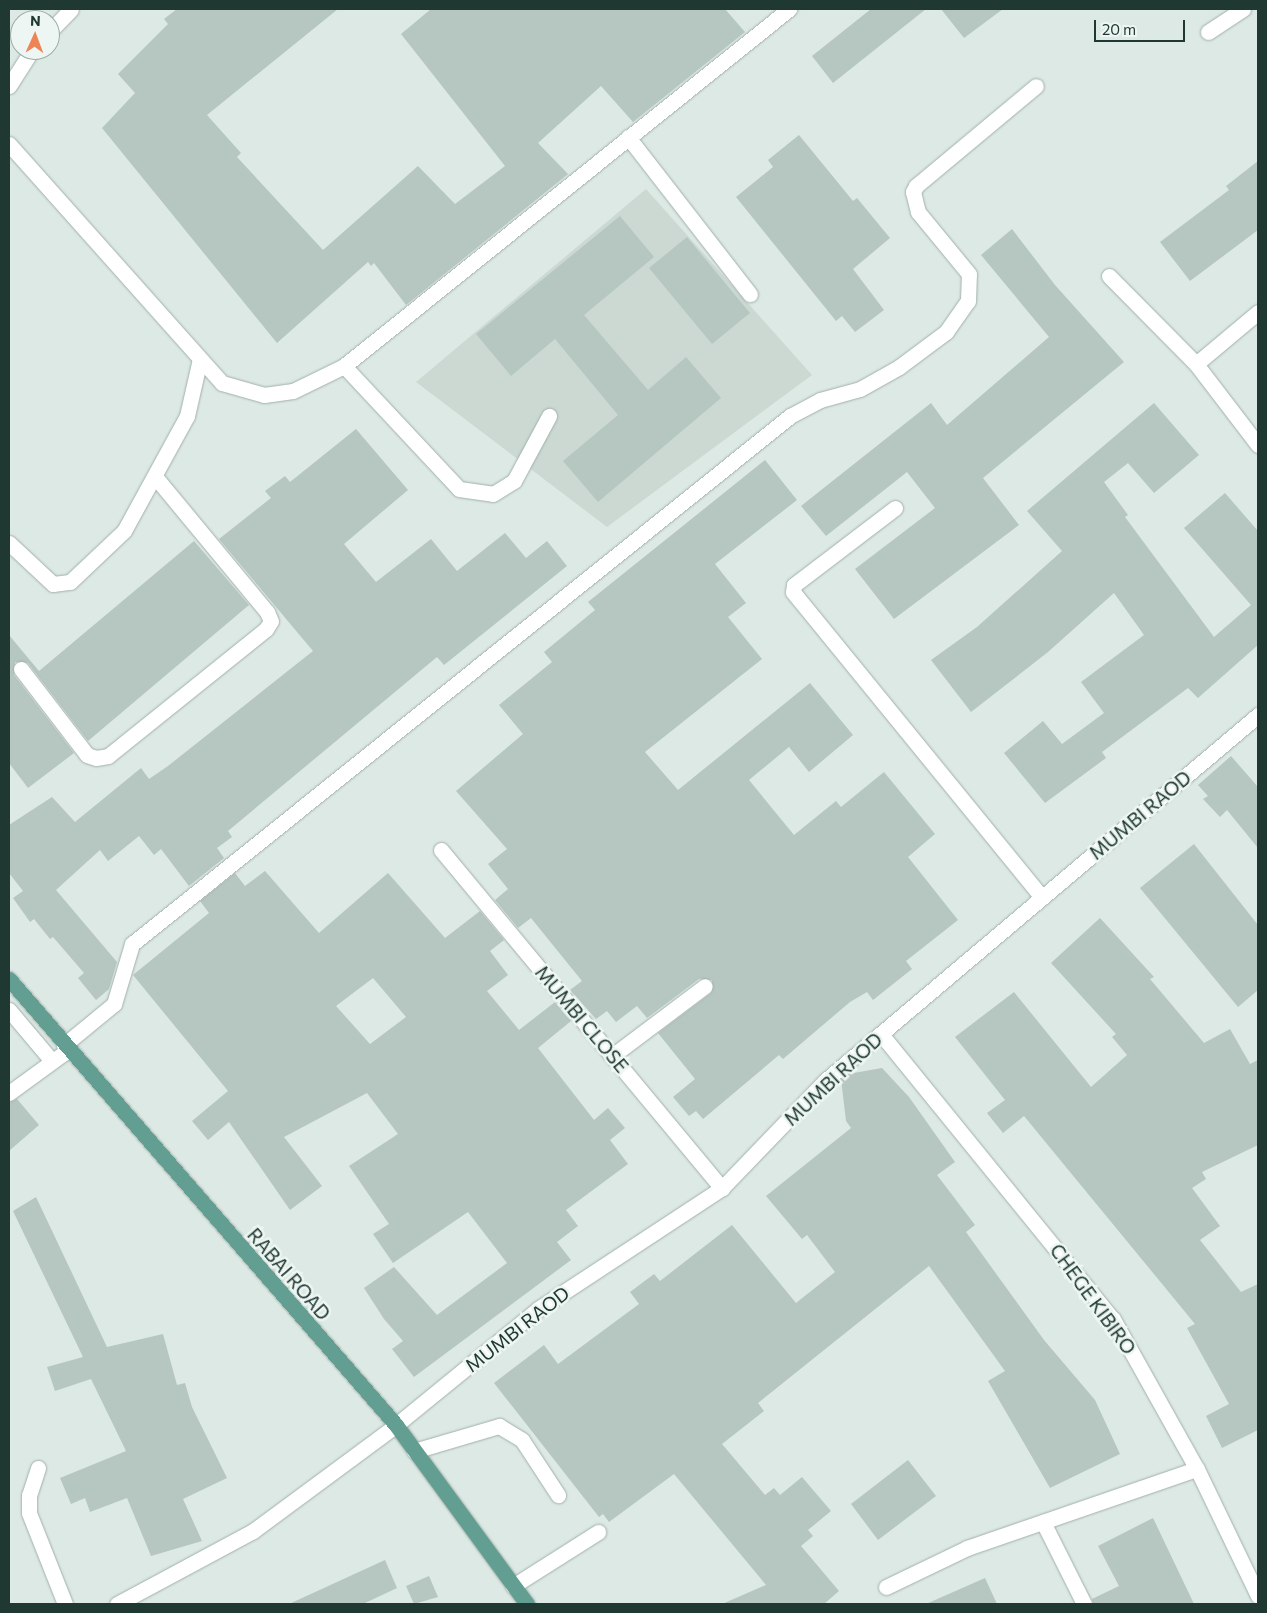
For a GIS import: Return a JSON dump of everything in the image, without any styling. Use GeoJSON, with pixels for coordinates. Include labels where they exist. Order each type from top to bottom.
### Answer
{"type":"FeatureCollection","features":[{"type":"Feature","properties":{"kind":"main road","name":"RABAI ROAD"},"geometry":{"type":"LineString","coordinates":[[9,979],[66,1047],[396,1425],[527,1604]]}},
{"type":"Feature","properties":{"kind":"street"},"geometry":{"type":"LineString","coordinates":[[60,21],[71,9]]}},
{"type":"Feature","properties":{"kind":"street"},"geometry":{"type":"LineString","coordinates":[[9,144],[222,383],[264,395],[293,391],[344,366],[789,9]]}},
{"type":"Feature","properties":{"kind":"street"},"geometry":{"type":"LineString","coordinates":[[1208,32],[1243,9]]}},
{"type":"Feature","properties":{"kind":"street"},"geometry":{"type":"LineString","coordinates":[[9,86],[26,60]]}},
{"type":"Feature","properties":{"kind":"street"},"geometry":{"type":"LineString","coordinates":[[9,1093],[52,1061],[114,1004],[132,944],[790,416],[820,400],[860,389],[899,367],[946,332],[968,301],[969,274],[918,212],[913,192],[916,186],[1036,86]]}},
{"type":"Feature","properties":{"kind":"street"},"geometry":{"type":"LineString","coordinates":[[628,137],[750,294]]}},
{"type":"Feature","properties":{"kind":"street"},"geometry":{"type":"LineString","coordinates":[[1109,276],[1196,364],[1258,445]]}},
{"type":"Feature","properties":{"kind":"street"},"geometry":{"type":"LineString","coordinates":[[1196,364],[1258,312]]}},
{"type":"Feature","properties":{"kind":"street"},"geometry":{"type":"LineString","coordinates":[[9,543],[53,584],[70,582],[124,531],[156,478],[187,416],[200,359]]}},
{"type":"Feature","properties":{"kind":"street"},"geometry":{"type":"LineString","coordinates":[[344,366],[459,489],[493,494],[514,481],[549,416]]}},
{"type":"Feature","properties":{"kind":"street"},"geometry":{"type":"LineString","coordinates":[[21,669],[87,755],[96,758],[108,756],[266,630],[271,621],[267,612],[156,478]]}},
{"type":"Feature","properties":{"kind":"street"},"geometry":{"type":"LineString","coordinates":[[895,508],[794,585],[793,592],[1042,897]]}},
{"type":"Feature","properties":{"kind":"street","name":"MUMBI RAOD"},"geometry":{"type":"LineString","coordinates":[[116,1604],[253,1531],[396,1425],[538,1309],[722,1188],[826,1080],[1258,715]]}},
{"type":"Feature","properties":{"kind":"street","name":"MUMBI CLOSE"},"geometry":{"type":"LineString","coordinates":[[441,850],[722,1188]]}},
{"type":"Feature","properties":{"kind":"street"},"geometry":{"type":"LineString","coordinates":[[612,1056],[705,986]]}},
{"type":"Feature","properties":{"kind":"street"},"geometry":{"type":"LineString","coordinates":[[9,1010],[52,1061]]}},
{"type":"Feature","properties":{"kind":"street","name":"CHEGE KIBIRO"},"geometry":{"type":"LineString","coordinates":[[881,1034],[1113,1319],[1197,1469],[1258,1596]]}},
{"type":"Feature","properties":{"kind":"street"},"geometry":{"type":"LineString","coordinates":[[414,1451],[499,1426],[522,1440],[558,1495]]}},
{"type":"Feature","properties":{"kind":"street"},"geometry":{"type":"LineString","coordinates":[[38,1468],[29,1495],[30,1512],[65,1604]]}},
{"type":"Feature","properties":{"kind":"street"},"geometry":{"type":"LineString","coordinates":[[886,1587],[967,1548],[1197,1469]]}},
{"type":"Feature","properties":{"kind":"street"},"geometry":{"type":"LineString","coordinates":[[1043,1522],[1084,1604]]}},
{"type":"Feature","properties":{"kind":"street"},"geometry":{"type":"LineString","coordinates":[[513,1586],[598,1532]]}},
{"type":"Feature","properties":{"kind":"shaded area"},"geometry":{"type":"Polygon","coordinates":[[[646,189],[812,375],[607,527],[416,382],[646,189]]]}},
{"type":"Feature","properties":{"kind":"building"},"geometry":{"type":"Polygon","coordinates":[[[177,9],[338,9],[207,115],[241,153],[237,157],[323,250],[418,166],[455,204],[505,166],[401,34],[431,9],[725,9],[745,32],[633,122],[601,86],[538,143],[568,174],[406,305],[374,263],[371,266],[368,262],[277,343],[102,128],[135,93],[118,74],[168,24],[164,19],[177,9]]]}},
{"type":"Feature","properties":{"kind":"building"},"geometry":{"type":"Polygon","coordinates":[[[871,9],[926,9],[833,83],[812,56],[871,9]]]}},
{"type":"Feature","properties":{"kind":"building"},"geometry":{"type":"Polygon","coordinates":[[[941,9],[1003,9],[964,38],[941,9]]]}},
{"type":"Feature","properties":{"kind":"building"},"geometry":{"type":"Polygon","coordinates":[[[799,135],[853,201],[857,198],[890,238],[853,269],[884,310],[855,332],[842,316],[836,321],[736,197],[773,167],[768,160],[799,135]]]}},
{"type":"Feature","properties":{"kind":"building"},"geometry":{"type":"Polygon","coordinates":[[[1258,161],[1258,230],[1190,281],[1160,242],[1229,190],[1226,186],[1258,161]]]}},
{"type":"Feature","properties":{"kind":"building"},"geometry":{"type":"Polygon","coordinates":[[[620,216],[654,257],[584,315],[648,390],[686,357],[721,398],[598,502],[563,461],[618,415],[555,339],[511,376],[476,334],[620,216]]]}},
{"type":"Feature","properties":{"kind":"building"},"geometry":{"type":"Polygon","coordinates":[[[1012,229],[1055,285],[1124,362],[983,478],[1019,525],[894,619],[855,569],[935,508],[907,472],[826,536],[801,506],[931,403],[947,425],[1049,337],[981,255],[1012,229]]]}},
{"type":"Feature","properties":{"kind":"building"},"geometry":{"type":"Polygon","coordinates":[[[687,237],[750,313],[712,344],[649,268],[687,237]]]}},
{"type":"Feature","properties":{"kind":"building"},"geometry":{"type":"Polygon","coordinates":[[[1154,403],[1199,455],[1154,493],[1128,463],[1104,482],[1128,515],[1125,517],[1214,637],[1251,605],[1184,528],[1225,493],[1258,531],[1258,645],[1198,698],[1188,688],[1102,752],[1106,758],[1045,803],[1004,753],[1043,721],[1062,744],[1104,713],[1081,682],[1144,635],[1114,593],[1048,652],[971,712],[931,660],[977,627],[1062,551],[1027,511],[1154,403]]]}},
{"type":"Feature","properties":{"kind":"building"},"geometry":{"type":"Polygon","coordinates":[[[356,429],[408,490],[344,544],[376,582],[431,539],[457,571],[505,533],[526,558],[547,541],[567,566],[444,665],[437,657],[228,831],[232,837],[217,848],[224,858],[189,886],[161,849],[154,855],[139,836],[108,861],[100,850],[56,890],[117,962],[109,989],[96,1000],[78,978],[84,973],[53,937],[50,939],[34,919],[30,922],[13,898],[23,891],[9,873],[9,825],[52,797],[75,822],[141,768],[149,779],[168,766],[313,651],[219,539],[271,498],[265,491],[285,476],[290,482],[356,429]]]}},
{"type":"Feature","properties":{"kind":"building"},"geometry":{"type":"Polygon","coordinates":[[[765,460],[797,500],[715,564],[746,603],[728,617],[762,659],[645,752],[678,790],[810,683],[853,735],[809,772],[789,747],[749,780],[794,835],[836,801],[841,807],[884,772],[935,834],[908,857],[958,920],[906,961],[912,969],[873,1000],[867,992],[850,1002],[783,1059],[779,1055],[703,1119],[696,1111],[689,1116],[673,1097],[695,1079],[658,1033],[711,993],[712,980],[699,979],[647,1018],[637,1006],[616,1022],[607,1011],[596,1019],[570,990],[582,981],[531,918],[518,928],[495,900],[508,889],[488,864],[507,849],[456,791],[523,734],[499,705],[552,662],[544,652],[595,610],[588,602],[765,460]]]}},
{"type":"Feature","properties":{"kind":"building"},"geometry":{"type":"Polygon","coordinates":[[[194,541],[249,605],[88,741],[28,663],[15,662],[14,675],[74,753],[28,788],[9,763],[9,635],[39,671],[194,541]]]}},
{"type":"Feature","properties":{"kind":"building"},"geometry":{"type":"Polygon","coordinates":[[[1231,756],[1258,787],[1258,848],[1227,810],[1220,817],[1203,799],[1208,796],[1198,785],[1231,756]]]}},
{"type":"Feature","properties":{"kind":"building"},"geometry":{"type":"Polygon","coordinates":[[[1194,844],[1258,925],[1258,990],[1238,1007],[1140,888],[1194,844]]]}},
{"type":"Feature","properties":{"kind":"building"},"geometry":{"type":"Polygon","coordinates":[[[265,871],[319,933],[388,873],[445,938],[480,911],[504,940],[490,951],[508,975],[487,991],[519,1030],[555,1002],[571,1021],[538,1048],[594,1120],[608,1108],[625,1128],[610,1140],[628,1164],[566,1210],[578,1226],[557,1242],[571,1260],[414,1377],[392,1349],[403,1341],[384,1319],[364,1288],[394,1267],[437,1315],[507,1263],[468,1212],[393,1263],[373,1234],[389,1224],[349,1166],[398,1134],[367,1093],[284,1137],[322,1186],[290,1210],[229,1122],[208,1140],[192,1121],[228,1091],[133,975],[209,913],[200,901],[235,873],[245,886],[265,871]],[[373,978],[336,1006],[370,1044],[406,1017],[373,978]]]}},
{"type":"Feature","properties":{"kind":"building"},"geometry":{"type":"Polygon","coordinates":[[[1100,918],[1154,977],[1150,979],[1204,1043],[1230,1029],[1250,1064],[1258,1060],[1258,1145],[1202,1172],[1206,1179],[1192,1188],[1220,1226],[1200,1240],[1241,1292],[1258,1284],[1258,1430],[1222,1448],[1206,1416],[1229,1404],[1187,1328],[1195,1324],[1024,1116],[1003,1133],[987,1113],[1005,1100],[955,1037],[1014,992],[1091,1087],[1127,1055],[1112,1037],[1116,1034],[1051,963],[1100,918]]]}},
{"type":"Feature","properties":{"kind":"building"},"geometry":{"type":"Polygon","coordinates":[[[882,1068],[909,1097],[955,1162],[937,1175],[975,1225],[966,1232],[1044,1340],[1095,1400],[1120,1454],[1050,1488],[988,1381],[1005,1371],[929,1266],[758,1403],[764,1411],[722,1444],[765,1495],[774,1488],[780,1495],[802,1477],[831,1511],[808,1530],[813,1536],[801,1546],[839,1591],[824,1604],[722,1604],[766,1585],[674,1474],[609,1522],[603,1514],[599,1517],[494,1383],[544,1345],[558,1364],[639,1304],[630,1292],[654,1274],[660,1281],[732,1225],[796,1303],[835,1272],[807,1235],[802,1239],[766,1196],[851,1128],[846,1121],[841,1079],[848,1074],[882,1068]]]}},
{"type":"Feature","properties":{"kind":"building"},"geometry":{"type":"Polygon","coordinates":[[[17,1099],[39,1125],[9,1151],[9,1102],[17,1099]]]}},
{"type":"Feature","properties":{"kind":"building"},"geometry":{"type":"Polygon","coordinates":[[[36,1197],[107,1347],[163,1334],[177,1385],[185,1383],[192,1407],[227,1478],[183,1499],[202,1541],[151,1556],[127,1498],[90,1512],[85,1498],[71,1504],[60,1478],[126,1451],[91,1379],[55,1391],[47,1367],[83,1357],[13,1211],[36,1197]]]}},
{"type":"Feature","properties":{"kind":"building"},"geometry":{"type":"Polygon","coordinates":[[[908,1460],[936,1496],[878,1540],[851,1504],[908,1460]]]}},
{"type":"Feature","properties":{"kind":"building"},"geometry":{"type":"Polygon","coordinates":[[[1153,1518],[1194,1604],[1093,1604],[1092,1599],[1119,1586],[1098,1546],[1153,1518]]]}},
{"type":"Feature","properties":{"kind":"building"},"geometry":{"type":"Polygon","coordinates":[[[385,1560],[397,1588],[363,1604],[289,1604],[385,1560]]]}},
{"type":"Feature","properties":{"kind":"building"},"geometry":{"type":"Polygon","coordinates":[[[429,1576],[438,1597],[414,1604],[406,1586],[429,1576]]]}},
{"type":"Feature","properties":{"kind":"building"},"geometry":{"type":"Polygon","coordinates":[[[985,1578],[997,1604],[926,1604],[985,1578]]]}}]}
